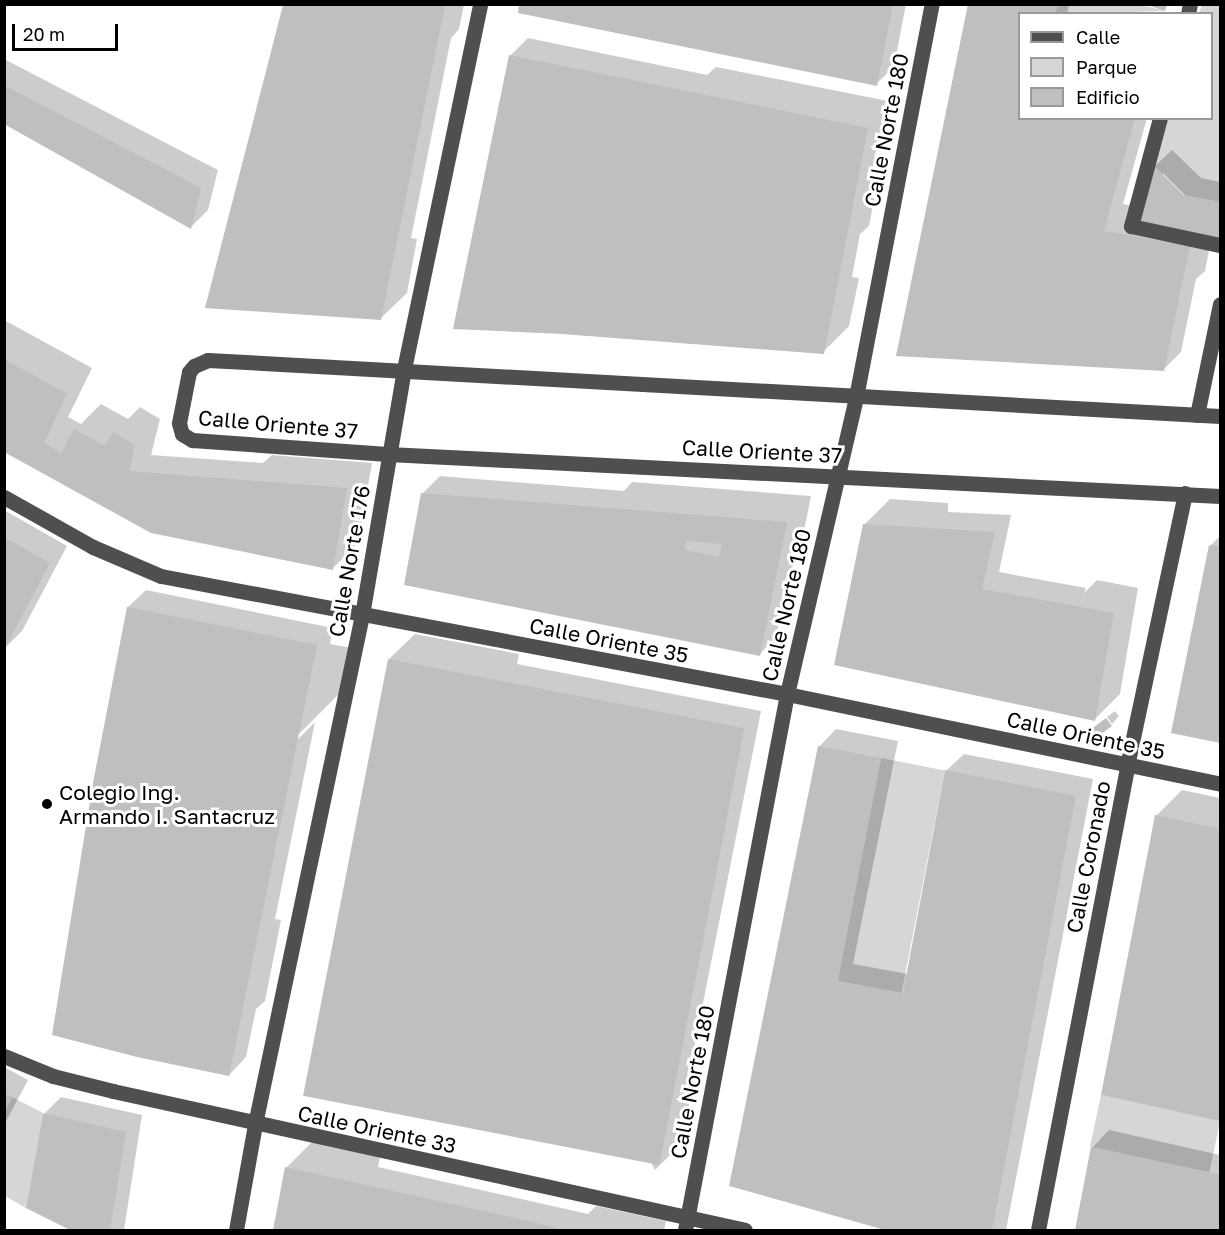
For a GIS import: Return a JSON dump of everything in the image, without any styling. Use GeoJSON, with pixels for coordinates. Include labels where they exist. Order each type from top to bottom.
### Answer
{"type":"FeatureCollection","features":[{"type":"Feature","properties":{"kind":"street","name":"Calle Norte 176"},"geometry":{"type":"LineString","coordinates":[[236,1230],[255,1125],[362,615],[404,369],[480,4]]}},
{"type":"Feature","properties":{"kind":"street","name":"Calle Norte 180"},"geometry":{"type":"LineString","coordinates":[[687,1223],[787,694],[856,396],[932,4]]}},
{"type":"Feature","properties":{"kind":"street"},"geometry":{"type":"LineString","coordinates":[[1159,120],[1131,226],[1221,245]]}},
{"type":"Feature","properties":{"kind":"street"},"geometry":{"type":"LineString","coordinates":[[1197,415],[1221,304]]}},
{"type":"Feature","properties":{"kind":"street","name":"Calle Oriente 37"},"geometry":{"type":"LineString","coordinates":[[1221,416],[404,369],[208,360],[194,366],[187,381],[179,423],[179,429],[186,438],[388,454],[1221,496]]}},
{"type":"Feature","properties":{"kind":"street","name":"Calle Coronado"},"geometry":{"type":"LineString","coordinates":[[1038,1230],[1126,766],[1185,493]]}},
{"type":"Feature","properties":{"kind":"street","name":"Calle Oriente 35"},"geometry":{"type":"LineString","coordinates":[[4,497],[93,547],[161,576],[787,694],[1221,784]]}},
{"type":"Feature","properties":{"kind":"street","name":"Calle Oriente 33"},"geometry":{"type":"LineString","coordinates":[[4,1056],[53,1076],[255,1125],[687,1223],[745,1230]]}},
{"type":"Feature","properties":{"kind":"green space"},"geometry":{"type":"Polygon","coordinates":[[[1058,4],[1142,5],[1165,11],[1128,12],[1056,12],[1058,4]]]}},
{"type":"Feature","properties":{"kind":"green space"},"geometry":{"type":"Polygon","coordinates":[[[1202,5],[1220,5],[1220,202],[1183,195],[1154,166],[1168,120],[1213,120],[1213,12],[1199,12],[1202,5]]]}},
{"type":"Feature","properties":{"kind":"green space"},"geometry":{"type":"Polygon","coordinates":[[[881,758],[945,770],[901,993],[838,981],[881,758]]]}},
{"type":"Feature","properties":{"kind":"green space"},"geometry":{"type":"Polygon","coordinates":[[[1101,1095],[1220,1120],[1209,1172],[1090,1147],[1101,1095]]]}},
{"type":"Feature","properties":{"kind":"green space"},"geometry":{"type":"Polygon","coordinates":[[[12,1097],[43,1113],[26,1208],[5,1196],[4,1112],[12,1097]]]}},
{"type":"Feature","properties":{"kind":"building"},"geometry":{"type":"Polygon","coordinates":[[[519,4],[893,4],[877,86],[518,13],[519,4]]]}},
{"type":"Feature","properties":{"kind":"building"},"geometry":{"type":"Polygon","coordinates":[[[968,4],[1058,4],[1056,12],[1018,12],[1018,120],[1134,120],[1104,231],[1190,246],[1164,371],[896,356],[968,4]]]}},
{"type":"Feature","properties":{"kind":"building"},"geometry":{"type":"Polygon","coordinates":[[[1144,4],[1167,4],[1165,11],[1144,4]]]}},
{"type":"Feature","properties":{"kind":"building"},"geometry":{"type":"Polygon","coordinates":[[[283,5],[445,5],[381,320],[205,308],[283,5]]]}},
{"type":"Feature","properties":{"kind":"building"},"geometry":{"type":"Polygon","coordinates":[[[509,55],[868,128],[824,354],[562,334],[453,329],[509,55]]]}},
{"type":"Feature","properties":{"kind":"building"},"geometry":{"type":"Polygon","coordinates":[[[4,85],[201,188],[191,229],[4,124],[4,85]]]}},
{"type":"Feature","properties":{"kind":"building"},"geometry":{"type":"Polygon","coordinates":[[[1154,166],[1183,195],[1220,202],[1220,239],[1138,224],[1154,166]]]}},
{"type":"Feature","properties":{"kind":"building"},"geometry":{"type":"Polygon","coordinates":[[[4,359],[67,394],[44,443],[61,453],[74,429],[105,446],[113,432],[135,445],[129,471],[347,488],[333,570],[151,533],[4,452],[4,359]]]}},
{"type":"Feature","properties":{"kind":"building"},"geometry":{"type":"Polygon","coordinates":[[[421,493],[787,522],[760,656],[404,585],[421,493]],[[686,541],[685,550],[719,557],[722,544],[686,541]]]}},
{"type":"Feature","properties":{"kind":"building"},"geometry":{"type":"Polygon","coordinates":[[[863,524],[995,532],[982,589],[1114,613],[1095,721],[834,665],[863,524]]]}},
{"type":"Feature","properties":{"kind":"building"},"geometry":{"type":"Polygon","coordinates":[[[4,537],[50,563],[4,650],[4,537]]]}},
{"type":"Feature","properties":{"kind":"building"},"geometry":{"type":"Polygon","coordinates":[[[1209,545],[1220,546],[1220,743],[1171,733],[1209,545]]]}},
{"type":"Feature","properties":{"kind":"building"},"geometry":{"type":"Polygon","coordinates":[[[127,607],[317,645],[229,1076],[137,1057],[52,1035],[93,783],[127,607]]]}},
{"type":"Feature","properties":{"kind":"building"},"geometry":{"type":"Polygon","coordinates":[[[388,659],[744,728],[659,1165],[303,1096],[388,659]]]}},
{"type":"Feature","properties":{"kind":"building"},"geometry":{"type":"Polygon","coordinates":[[[1106,718],[1112,726],[1094,739],[1088,731],[1106,718]]]}},
{"type":"Feature","properties":{"kind":"building"},"geometry":{"type":"Polygon","coordinates":[[[818,746],[881,758],[837,981],[903,993],[945,770],[1076,796],[992,1230],[885,1230],[729,1186],[818,746]]]}},
{"type":"Feature","properties":{"kind":"building"},"geometry":{"type":"Polygon","coordinates":[[[1155,815],[1220,829],[1220,1121],[1101,1095],[1155,815]]]}},
{"type":"Feature","properties":{"kind":"building"},"geometry":{"type":"Polygon","coordinates":[[[4,1093],[12,1097],[4,1112],[4,1093]]]}},
{"type":"Feature","properties":{"kind":"building"},"geometry":{"type":"Polygon","coordinates":[[[43,1113],[126,1132],[110,1230],[70,1230],[26,1208],[43,1113]]]}},
{"type":"Feature","properties":{"kind":"building"},"geometry":{"type":"Polygon","coordinates":[[[1091,1147],[1220,1175],[1220,1230],[1075,1230],[1091,1147]]]}},
{"type":"Feature","properties":{"kind":"building"},"geometry":{"type":"Polygon","coordinates":[[[285,1167],[533,1222],[565,1230],[273,1230],[285,1167]]]}},
{"type":"Feature","properties":{"kind":"place","name":"Colegio Ing. Armando I. Santacruz"},"geometry":{"type":"Point","coordinates":[47,804]}}]}
